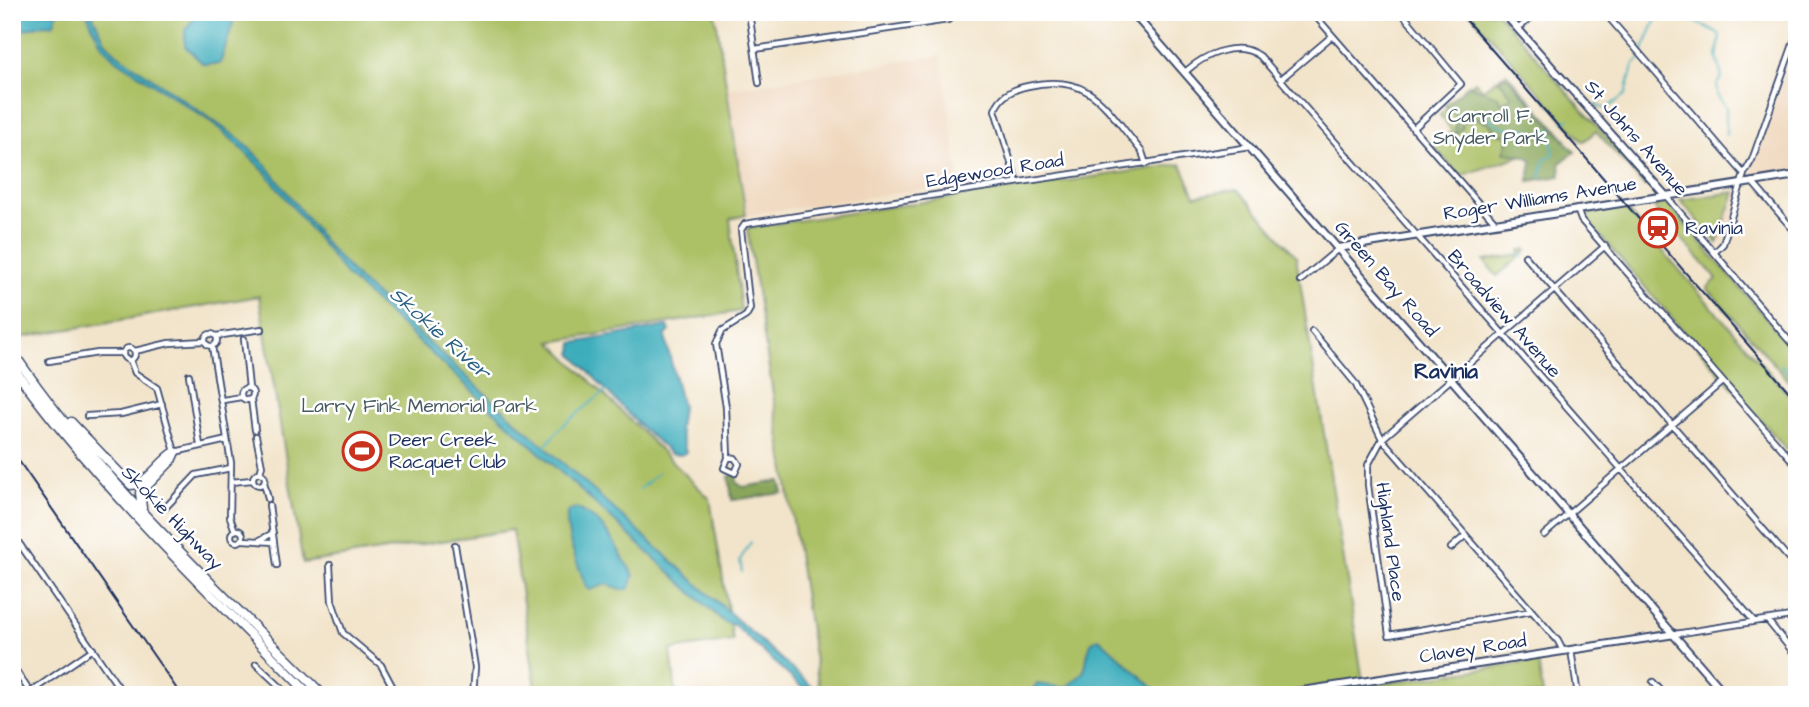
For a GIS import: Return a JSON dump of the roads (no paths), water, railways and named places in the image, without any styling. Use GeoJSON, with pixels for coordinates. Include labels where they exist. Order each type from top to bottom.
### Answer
{"type":"FeatureCollection","features":[{"type":"Feature","properties":{"kind":"highway","name":"Skokie Highway"},"geometry":{"type":"LineString","coordinates":[[12,351],[92,456],[147,516],[323,695]]}},
{"type":"Feature","properties":{"kind":"highway","name":"Skokie Highway"},"geometry":{"type":"LineString","coordinates":[[12,366],[69,442],[112,492],[310,695]]}},
{"type":"Feature","properties":{"kind":"highway"},"geometry":{"type":"LineString","coordinates":[[35,384],[131,485],[142,482],[166,456],[174,452]]}},
{"type":"Feature","properties":{"kind":"highway"},"geometry":{"type":"LineString","coordinates":[[147,516],[141,505],[140,493],[171,461],[174,452]]}},
{"type":"Feature","properties":{"kind":"highway"},"geometry":{"type":"LineString","coordinates":[[278,662],[304,695]]}},
{"type":"Feature","properties":{"kind":"main road","name":"Green Bay Road"},"geometry":{"type":"LineString","coordinates":[[1132,12],[1726,695]]}},
{"type":"Feature","properties":{"kind":"main road","name":"St Johns Avenue"},"geometry":{"type":"LineString","coordinates":[[1503,12],[1665,195]]}},
{"type":"Feature","properties":{"kind":"main road","name":"Roger Williams Avenue"},"geometry":{"type":"LineString","coordinates":[[1338,248],[1416,233],[1797,175]]}},
{"type":"Feature","properties":{"kind":"main road","name":"Clavey Road"},"geometry":{"type":"LineString","coordinates":[[1276,695],[1675,634]]}},
{"type":"Feature","properties":{"kind":"street"},"geometry":{"type":"LineString","coordinates":[[750,12],[759,83]]}},
{"type":"Feature","properties":{"kind":"street"},"geometry":{"type":"LineString","coordinates":[[755,48],[948,20],[960,12]]}},
{"type":"Feature","properties":{"kind":"street"},"geometry":{"type":"LineString","coordinates":[[1312,12],[1494,222]]}},
{"type":"Feature","properties":{"kind":"street"},"geometry":{"type":"LineString","coordinates":[[1401,12],[1461,82],[1460,88],[1413,129]]}},
{"type":"Feature","properties":{"kind":"street"},"geometry":{"type":"LineString","coordinates":[[1518,29],[1537,12]]}},
{"type":"Feature","properties":{"kind":"street"},"geometry":{"type":"LineString","coordinates":[[1604,12],[1744,174]]}},
{"type":"Feature","properties":{"kind":"street"},"geometry":{"type":"LineString","coordinates":[[1715,252],[1723,244],[1744,174],[1752,160],[1797,33]]}},
{"type":"Feature","properties":{"kind":"street"},"geometry":{"type":"LineString","coordinates":[[1281,79],[1332,36]]}},
{"type":"Feature","properties":{"kind":"street","name":"Broadview Avenue"},"geometry":{"type":"LineString","coordinates":[[1185,72],[1209,54],[1245,49],[1260,56],[1754,621]]}},
{"type":"Feature","properties":{"kind":"street"},"geometry":{"type":"LineString","coordinates":[[1017,182],[995,110],[1004,96],[1023,87],[1045,83],[1069,82],[1087,90],[1142,152],[1146,164]]}},
{"type":"Feature","properties":{"kind":"street","name":"Edgewood Road"},"geometry":{"type":"LineString","coordinates":[[729,458],[726,407],[716,344],[722,331],[746,316],[750,309],[741,230],[744,225],[1250,147]]}},
{"type":"Feature","properties":{"kind":"street"},"geometry":{"type":"LineString","coordinates":[[1752,182],[1797,234]]}},
{"type":"Feature","properties":{"kind":"street","name":"St Johns Avenue"},"geometry":{"type":"LineString","coordinates":[[1665,195],[1797,350]]}},
{"type":"Feature","properties":{"kind":"street"},"geometry":{"type":"LineString","coordinates":[[1577,209],[1581,220],[1797,466]]}},
{"type":"Feature","properties":{"kind":"street","name":"Highland Place"},"geometry":{"type":"LineString","coordinates":[[1532,611],[1389,635],[1367,477],[1371,456],[1382,439],[1605,246]]}},
{"type":"Feature","properties":{"kind":"street"},"geometry":{"type":"LineString","coordinates":[[1300,281],[1338,248]]}},
{"type":"Feature","properties":{"kind":"street"},"geometry":{"type":"LineString","coordinates":[[1525,256],[1797,568]]}},
{"type":"Feature","properties":{"kind":"street"},"geometry":{"type":"LineString","coordinates":[[204,341],[209,334],[216,336],[262,329]]}},
{"type":"Feature","properties":{"kind":"street"},"geometry":{"type":"LineString","coordinates":[[1312,331],[1355,383],[1382,439],[1558,641],[1563,651]]}},
{"type":"Feature","properties":{"kind":"street"},"geometry":{"type":"LineString","coordinates":[[212,346],[217,342],[216,336]]}},
{"type":"Feature","properties":{"kind":"street"},"geometry":{"type":"LineString","coordinates":[[244,340],[262,466],[260,473],[268,502],[277,565]]}},
{"type":"Feature","properties":{"kind":"street"},"geometry":{"type":"LineString","coordinates":[[49,361],[98,353],[123,353],[129,348],[135,351],[169,343],[204,341],[212,346],[223,400],[231,468],[230,517],[234,531],[231,535],[233,541],[274,542]]}},
{"type":"Feature","properties":{"kind":"street"},"geometry":{"type":"LineString","coordinates":[[1790,342],[1797,341]]}},
{"type":"Feature","properties":{"kind":"street"},"geometry":{"type":"LineString","coordinates":[[130,360],[135,351]]}},
{"type":"Feature","properties":{"kind":"street"},"geometry":{"type":"LineString","coordinates":[[123,353],[125,358],[130,360],[135,373],[157,388],[174,452],[227,440]]}},
{"type":"Feature","properties":{"kind":"street"},"geometry":{"type":"LineString","coordinates":[[190,376],[200,445]]}},
{"type":"Feature","properties":{"kind":"street"},"geometry":{"type":"LineString","coordinates":[[1544,535],[1723,382]]}},
{"type":"Feature","properties":{"kind":"street"},"geometry":{"type":"LineString","coordinates":[[241,397],[241,391],[249,388]]}},
{"type":"Feature","properties":{"kind":"street"},"geometry":{"type":"LineString","coordinates":[[223,400],[241,397],[251,399]]}},
{"type":"Feature","properties":{"kind":"street"},"geometry":{"type":"LineString","coordinates":[[87,415],[121,414],[162,404]]}},
{"type":"Feature","properties":{"kind":"street"},"geometry":{"type":"LineString","coordinates":[[165,508],[196,475],[231,468]]}},
{"type":"Feature","properties":{"kind":"street"},"geometry":{"type":"LineString","coordinates":[[252,480],[254,474],[260,473]]}},
{"type":"Feature","properties":{"kind":"street"},"geometry":{"type":"LineString","coordinates":[[231,482],[252,480]]}},
{"type":"Feature","properties":{"kind":"street"},"geometry":{"type":"LineString","coordinates":[[252,480],[256,485],[264,482]]}},
{"type":"Feature","properties":{"kind":"street"},"geometry":{"type":"LineString","coordinates":[[234,531],[242,532],[243,540]]}},
{"type":"Feature","properties":{"kind":"street"},"geometry":{"type":"LineString","coordinates":[[12,533],[124,695]]}},
{"type":"Feature","properties":{"kind":"street"},"geometry":{"type":"LineString","coordinates":[[260,540],[273,533]]}},
{"type":"Feature","properties":{"kind":"street"},"geometry":{"type":"LineString","coordinates":[[1451,548],[1466,535]]}},
{"type":"Feature","properties":{"kind":"street"},"geometry":{"type":"LineString","coordinates":[[455,545],[475,667],[473,695]]}},
{"type":"Feature","properties":{"kind":"street"},"geometry":{"type":"LineString","coordinates":[[330,565],[332,601],[343,633],[381,665],[397,695]]}},
{"type":"Feature","properties":{"kind":"street"},"geometry":{"type":"LineString","coordinates":[[1675,634],[1797,615]]}},
{"type":"Feature","properties":{"kind":"street"},"geometry":{"type":"LineString","coordinates":[[1767,620],[1797,657]]}},
{"type":"Feature","properties":{"kind":"street"},"geometry":{"type":"LineString","coordinates":[[12,665],[29,694],[93,649]]}},
{"type":"Feature","properties":{"kind":"street"},"geometry":{"type":"LineString","coordinates":[[1571,650],[1578,695]]}},
{"type":"Feature","properties":{"kind":"street"},"geometry":{"type":"LineString","coordinates":[[256,664],[289,695]]}},
{"type":"Feature","properties":{"kind":"street"},"geometry":{"type":"LineString","coordinates":[[1653,682],[1665,695]]}},
{"type":"Feature","properties":{"kind":"water"},"geometry":{"type":"Polygon","coordinates":[[[12,12],[58,12],[53,25],[45,24],[12,33],[12,12]]]}},
{"type":"Feature","properties":{"kind":"water"},"geometry":{"type":"Polygon","coordinates":[[[86,12],[91,12],[105,41],[116,53],[241,140],[267,166],[327,245],[359,280],[821,695],[810,695],[734,625],[724,622],[347,276],[266,173],[214,124],[114,58],[101,44],[86,12]]]}},
{"type":"Feature","properties":{"kind":"water"},"geometry":{"type":"Polygon","coordinates":[[[198,12],[232,12],[233,23],[220,64],[203,64],[185,46],[185,30],[198,12]]]}},
{"type":"Feature","properties":{"kind":"water"},"geometry":{"type":"Polygon","coordinates":[[[668,326],[670,331],[665,336],[682,407],[679,429],[686,452],[681,455],[671,454],[639,425],[572,354],[573,343],[668,326]]]}},
{"type":"Feature","properties":{"kind":"water"},"geometry":{"type":"Polygon","coordinates":[[[576,508],[588,514],[605,529],[634,575],[630,588],[624,590],[607,584],[590,590],[586,587],[568,531],[567,512],[576,508]]]}},
{"type":"Feature","properties":{"kind":"water"},"geometry":{"type":"Polygon","coordinates":[[[1099,638],[1161,695],[1028,695],[1037,684],[1065,688],[1074,681],[1085,667],[1091,643],[1099,638]]]}},
{"type":"Feature","properties":{"kind":"waterway"},"geometry":{"type":"LineString","coordinates":[[1642,52],[1659,12]]}},
{"type":"Feature","properties":{"kind":"waterway"},"geometry":{"type":"LineString","coordinates":[[1697,12],[1692,20],[1720,35],[1717,58],[1722,78],[1717,84],[1717,95],[1726,108],[1726,135]]}},
{"type":"Feature","properties":{"kind":"waterway"},"geometry":{"type":"LineString","coordinates":[[1595,105],[1606,109],[1626,94],[1633,66],[1640,58]]}},
{"type":"Feature","properties":{"kind":"waterway"},"geometry":{"type":"LineString","coordinates":[[1487,115],[1495,123],[1505,127],[1528,129],[1534,134],[1549,131]]}},
{"type":"Feature","properties":{"kind":"waterway"},"geometry":{"type":"LineString","coordinates":[[1563,121],[1569,119]]}},
{"type":"Feature","properties":{"kind":"waterway"},"geometry":{"type":"LineString","coordinates":[[1540,178],[1544,160],[1553,155],[1551,129]]}},
{"type":"Feature","properties":{"kind":"waterway"},"geometry":{"type":"LineString","coordinates":[[1519,254],[1524,258]]}},
{"type":"Feature","properties":{"kind":"waterway"},"geometry":{"type":"LineString","coordinates":[[1781,365],[1797,384]]}},
{"type":"Feature","properties":{"kind":"waterway"},"geometry":{"type":"LineString","coordinates":[[542,450],[561,427],[608,389]]}},
{"type":"Feature","properties":{"kind":"waterway"},"geometry":{"type":"LineString","coordinates":[[640,489],[659,472]]}},
{"type":"Feature","properties":{"kind":"waterway"},"geometry":{"type":"LineString","coordinates":[[742,572],[740,560],[751,542]]}},
{"type":"Feature","properties":{"kind":"railway"},"geometry":{"type":"LineString","coordinates":[[1459,12],[1797,401]]}},
{"type":"Feature","properties":{"kind":"railway"},"geometry":{"type":"LineString","coordinates":[[12,451],[181,695]]}},
{"type":"Feature","properties":{"kind":"place","name":"Ravinia"},"geometry":{"type":"Point","coordinates":[1658,228]}},
{"type":"Feature","properties":{"kind":"place","name":"Deer Creek Racquet Club"},"geometry":{"type":"Point","coordinates":[362,451]}},
{"type":"Feature","properties":{"kind":"district","name":"Ravinia"},"geometry":{"type":"Point","coordinates":[1446,371]}},
{"type":"Feature","properties":{"kind":"park label","name":"Carroll F. Snyder Park"},"geometry":{"type":"Point","coordinates":[1490,127]}},
{"type":"Feature","properties":{"kind":"park label","name":"Larry Fink Memorial Park"},"geometry":{"type":"Point","coordinates":[419,406]}},
{"type":"Feature","properties":{"kind":"water label","name":"Skokie River"},"geometry":{"type":"Point","coordinates":[440,333]}}]}
